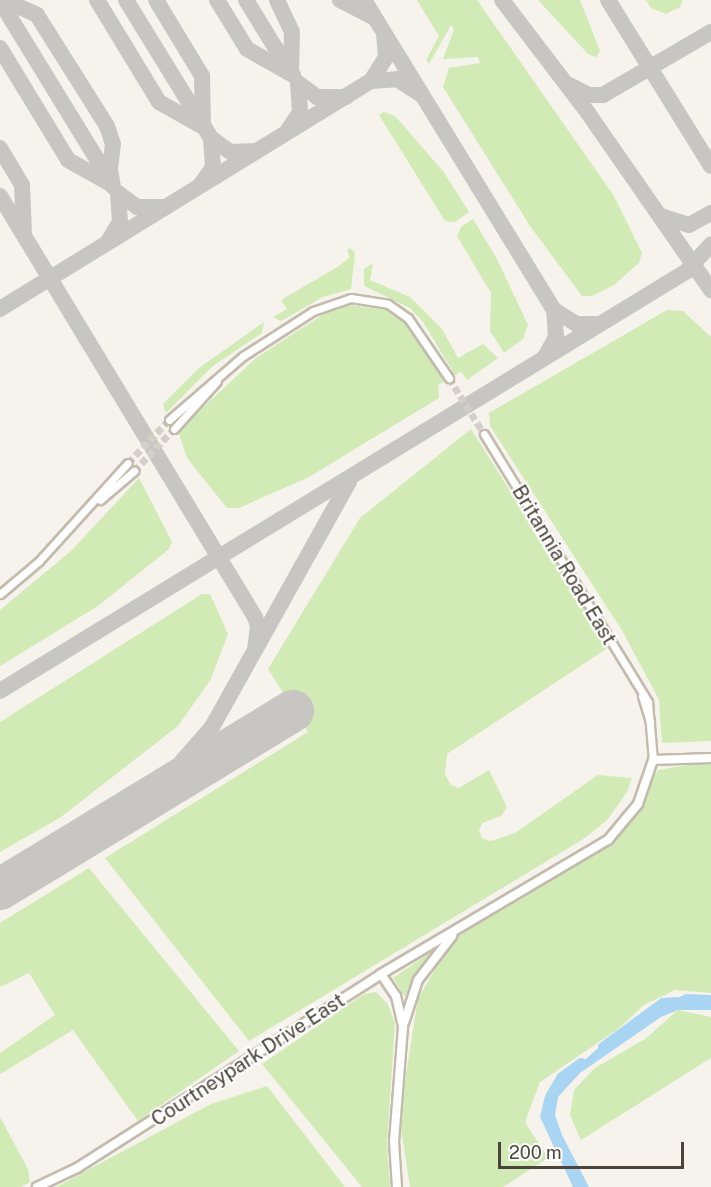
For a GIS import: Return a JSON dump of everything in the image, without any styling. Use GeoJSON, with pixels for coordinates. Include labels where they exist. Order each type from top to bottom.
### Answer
{"type":"FeatureCollection","features":[{"type":"Feature","properties":{"kind":"street"},"geometry":{"type":"LineString","coordinates":[[169,420],[190,398],[243,356],[313,311],[351,298],[388,304],[408,318],[450,378]]}},
{"type":"Feature","properties":{"kind":"street"},"geometry":{"type":"LineString","coordinates":[[174,429],[223,374]]}},
{"type":"Feature","properties":{"kind":"street","name":"Britannia Road East"},"geometry":{"type":"LineString","coordinates":[[458,929],[608,840],[638,804],[652,760],[650,723],[642,696],[484,434]]}},
{"type":"Feature","properties":{"kind":"street"},"geometry":{"type":"LineString","coordinates":[[0,594],[39,561],[93,505],[128,463]]}},
{"type":"Feature","properties":{"kind":"street"},"geometry":{"type":"LineString","coordinates":[[93,505],[134,471]]}},
{"type":"Feature","properties":{"kind":"street"},"geometry":{"type":"LineString","coordinates":[[652,760],[711,758]]}},
{"type":"Feature","properties":{"kind":"street"},"geometry":{"type":"LineString","coordinates":[[397,1187],[394,1141],[403,1027],[418,981],[458,929]]}},
{"type":"Feature","properties":{"kind":"street","name":"Courtneypark Drive East"},"geometry":{"type":"LineString","coordinates":[[37,1187],[87,1162],[381,974],[458,929]]}},
{"type":"Feature","properties":{"kind":"street"},"geometry":{"type":"LineString","coordinates":[[381,974],[396,996],[403,1027]]}},
{"type":"Feature","properties":{"kind":"green space"},"geometry":{"type":"Polygon","coordinates":[[[417,0],[477,0],[614,196],[642,253],[639,263],[614,285],[592,296],[582,296],[530,226],[443,87],[449,68],[480,63],[478,57],[443,59],[454,30],[451,25],[429,64],[426,60],[439,36],[417,0]]]}},
{"type":"Feature","properties":{"kind":"green space"},"geometry":{"type":"Polygon","coordinates":[[[538,0],[580,0],[600,51],[596,57],[589,55],[538,0]]]}},
{"type":"Feature","properties":{"kind":"green space"},"geometry":{"type":"Polygon","coordinates":[[[646,0],[683,0],[680,7],[666,14],[651,8],[646,0]]]}},
{"type":"Feature","properties":{"kind":"green space"},"geometry":{"type":"Polygon","coordinates":[[[384,112],[395,116],[443,171],[469,212],[455,222],[445,221],[379,115],[384,112]]]}},
{"type":"Feature","properties":{"kind":"green space"},"geometry":{"type":"Polygon","coordinates":[[[473,219],[497,259],[528,325],[523,339],[504,353],[490,331],[491,293],[457,236],[461,227],[473,219]]]}},
{"type":"Feature","properties":{"kind":"green space"},"geometry":{"type":"Polygon","coordinates":[[[350,248],[355,253],[351,289],[323,297],[281,321],[273,317],[287,309],[281,300],[339,266],[350,257],[347,250],[350,248]]]}},
{"type":"Feature","properties":{"kind":"green space"},"geometry":{"type":"Polygon","coordinates":[[[373,263],[370,280],[410,297],[442,329],[458,358],[483,344],[498,358],[467,380],[461,372],[455,375],[423,322],[410,308],[364,286],[364,269],[373,263]]]}},
{"type":"Feature","properties":{"kind":"green space"},"geometry":{"type":"Polygon","coordinates":[[[349,305],[386,310],[407,324],[445,381],[438,385],[439,398],[309,477],[239,508],[227,508],[187,458],[178,431],[256,358],[327,312],[349,305]]]}},
{"type":"Feature","properties":{"kind":"green space"},"geometry":{"type":"Polygon","coordinates":[[[667,310],[683,311],[711,337],[711,741],[662,743],[659,700],[623,632],[490,426],[489,413],[667,310]]]}},
{"type":"Feature","properties":{"kind":"green space"},"geometry":{"type":"Polygon","coordinates":[[[264,322],[262,333],[213,366],[166,413],[163,404],[199,368],[264,322]]]}},
{"type":"Feature","properties":{"kind":"green space"},"geometry":{"type":"Polygon","coordinates":[[[471,429],[609,647],[447,754],[445,774],[451,785],[459,788],[489,770],[507,807],[501,816],[482,823],[479,831],[483,839],[491,841],[515,833],[598,775],[632,778],[627,792],[607,820],[585,838],[249,1041],[105,858],[308,732],[268,669],[360,518],[471,429]]]}},
{"type":"Feature","properties":{"kind":"green space"},"geometry":{"type":"Polygon","coordinates":[[[139,478],[172,542],[169,549],[98,606],[0,666],[0,610],[71,551],[139,478]]]}},
{"type":"Feature","properties":{"kind":"green space"},"geometry":{"type":"Polygon","coordinates":[[[202,594],[210,594],[228,634],[211,679],[178,726],[61,817],[0,852],[0,722],[202,594]]]}},
{"type":"Feature","properties":{"kind":"green space"},"geometry":{"type":"Polygon","coordinates":[[[711,761],[711,993],[675,990],[644,1005],[618,1029],[540,1082],[525,1122],[548,1158],[503,1187],[410,1187],[400,1123],[418,999],[449,945],[476,918],[605,842],[658,770],[711,761]]]}},
{"type":"Feature","properties":{"kind":"green space"},"geometry":{"type":"Polygon","coordinates":[[[89,868],[239,1051],[138,1121],[73,1030],[0,1074],[0,1053],[55,1015],[29,973],[0,987],[0,923],[89,868]]]}},
{"type":"Feature","properties":{"kind":"green space"},"geometry":{"type":"Polygon","coordinates":[[[434,950],[414,978],[405,997],[393,978],[434,950]]]}},
{"type":"Feature","properties":{"kind":"green space"},"geometry":{"type":"Polygon","coordinates":[[[376,992],[387,1003],[395,1022],[387,1143],[390,1187],[362,1187],[262,1064],[364,994],[376,992]]]}},
{"type":"Feature","properties":{"kind":"green space"},"geometry":{"type":"Polygon","coordinates":[[[678,1010],[711,1017],[711,1058],[581,1140],[570,1115],[574,1090],[595,1068],[645,1039],[678,1010]]]}},
{"type":"Feature","properties":{"kind":"green space"},"geometry":{"type":"Polygon","coordinates":[[[267,1086],[345,1187],[56,1187],[211,1104],[267,1086]]]}},
{"type":"Feature","properties":{"kind":"green space"},"geometry":{"type":"Polygon","coordinates":[[[0,1117],[28,1169],[30,1182],[21,1187],[0,1187],[0,1117]]]}},
{"type":"Feature","properties":{"kind":"water"},"geometry":{"type":"Polygon","coordinates":[[[686,994],[711,995],[711,1010],[678,1010],[661,1017],[580,1073],[558,1097],[555,1115],[562,1135],[589,1187],[573,1187],[540,1117],[545,1096],[597,1049],[632,1029],[657,1008],[686,994]]]}},
{"type":"Feature","properties":{"kind":"waterway"},"geometry":{"type":"LineString","coordinates":[[603,1047],[663,1003],[678,1002]]}},
{"type":"Feature","properties":{"kind":"waterway"},"geometry":{"type":"LineString","coordinates":[[551,1095],[562,1077],[581,1063]]}},
{"type":"Feature","properties":{"kind":"taxiway"},"geometry":{"type":"LineString","coordinates":[[4,0],[37,15],[107,126],[113,144],[110,170],[113,187]]}},
{"type":"Feature","properties":{"kind":"taxiway"},"geometry":{"type":"LineString","coordinates":[[97,0],[159,102],[205,128]]}},
{"type":"Feature","properties":{"kind":"taxiway"},"geometry":{"type":"LineString","coordinates":[[126,0],[211,138]]}},
{"type":"Feature","properties":{"kind":"taxiway"},"geometry":{"type":"LineString","coordinates":[[156,0],[202,76],[203,125]]}},
{"type":"Feature","properties":{"kind":"taxiway"},"geometry":{"type":"LineString","coordinates":[[217,0],[247,49],[293,75]]}},
{"type":"Feature","properties":{"kind":"taxiway"},"geometry":{"type":"LineString","coordinates":[[246,0],[289,70]]}},
{"type":"Feature","properties":{"kind":"taxiway"},"geometry":{"type":"LineString","coordinates":[[277,0],[292,32],[291,72]]}},
{"type":"Feature","properties":{"kind":"taxiway"},"geometry":{"type":"LineString","coordinates":[[340,0],[374,17]]}},
{"type":"Feature","properties":{"kind":"taxiway"},"geometry":{"type":"LineString","coordinates":[[364,0],[554,310],[576,324],[599,324]]}},
{"type":"Feature","properties":{"kind":"taxiway"},"geometry":{"type":"LineString","coordinates":[[502,0],[588,113],[711,290]]}},
{"type":"Feature","properties":{"kind":"taxiway"},"geometry":{"type":"LineString","coordinates":[[608,0],[711,166]]}},
{"type":"Feature","properties":{"kind":"taxiway"},"geometry":{"type":"LineString","coordinates":[[0,1],[111,182]]}},
{"type":"Feature","properties":{"kind":"taxiway"},"geometry":{"type":"LineString","coordinates":[[569,85],[589,95],[603,95],[711,32]]}},
{"type":"Feature","properties":{"kind":"taxiway"},"geometry":{"type":"LineString","coordinates":[[371,81],[386,57],[384,36]]}},
{"type":"Feature","properties":{"kind":"taxiway"},"geometry":{"type":"LineString","coordinates":[[0,48],[68,160],[111,184]]}},
{"type":"Feature","properties":{"kind":"taxiway"},"geometry":{"type":"LineString","coordinates":[[0,309],[371,81],[397,79],[422,95]]}},
{"type":"Feature","properties":{"kind":"taxiway"},"geometry":{"type":"LineString","coordinates":[[288,130],[300,112],[298,83],[317,97],[346,97]]}},
{"type":"Feature","properties":{"kind":"taxiway"},"geometry":{"type":"LineString","coordinates":[[201,184],[213,167],[211,138],[230,152],[256,151]]}},
{"type":"Feature","properties":{"kind":"taxiway"},"geometry":{"type":"LineString","coordinates":[[0,148],[22,185],[24,234]]}},
{"type":"Feature","properties":{"kind":"taxiway"},"geometry":{"type":"LineString","coordinates":[[109,240],[120,222],[118,193],[137,207],[166,207]]}},
{"type":"Feature","properties":{"kind":"taxiway"},"geometry":{"type":"LineString","coordinates":[[0,196],[255,617],[258,626],[255,649]]}},
{"type":"Feature","properties":{"kind":"taxiway"},"geometry":{"type":"LineString","coordinates":[[661,216],[689,225],[711,213]]}},
{"type":"Feature","properties":{"kind":"taxiway"},"geometry":{"type":"LineString","coordinates":[[0,691],[687,271],[711,244]]}},
{"type":"Feature","properties":{"kind":"taxiway"},"geometry":{"type":"LineString","coordinates":[[545,357],[556,337],[554,310]]}},
{"type":"Feature","properties":{"kind":"taxiway"},"geometry":{"type":"LineString","coordinates":[[131,809],[171,774],[212,727],[349,482]]}},
{"type":"Feature","properties":{"kind":"runway"},"geometry":{"type":"LineString","coordinates":[[0,889],[293,711]]}},
{"type":"Feature","properties":{"kind":"tunnel"},"geometry":{"type":"LineString","coordinates":[[449,378],[484,434]]}},
{"type":"Feature","properties":{"kind":"tunnel"},"geometry":{"type":"LineString","coordinates":[[128,463],[169,420]]}},
{"type":"Feature","properties":{"kind":"tunnel"},"geometry":{"type":"LineString","coordinates":[[134,471],[174,429]]}}]}
